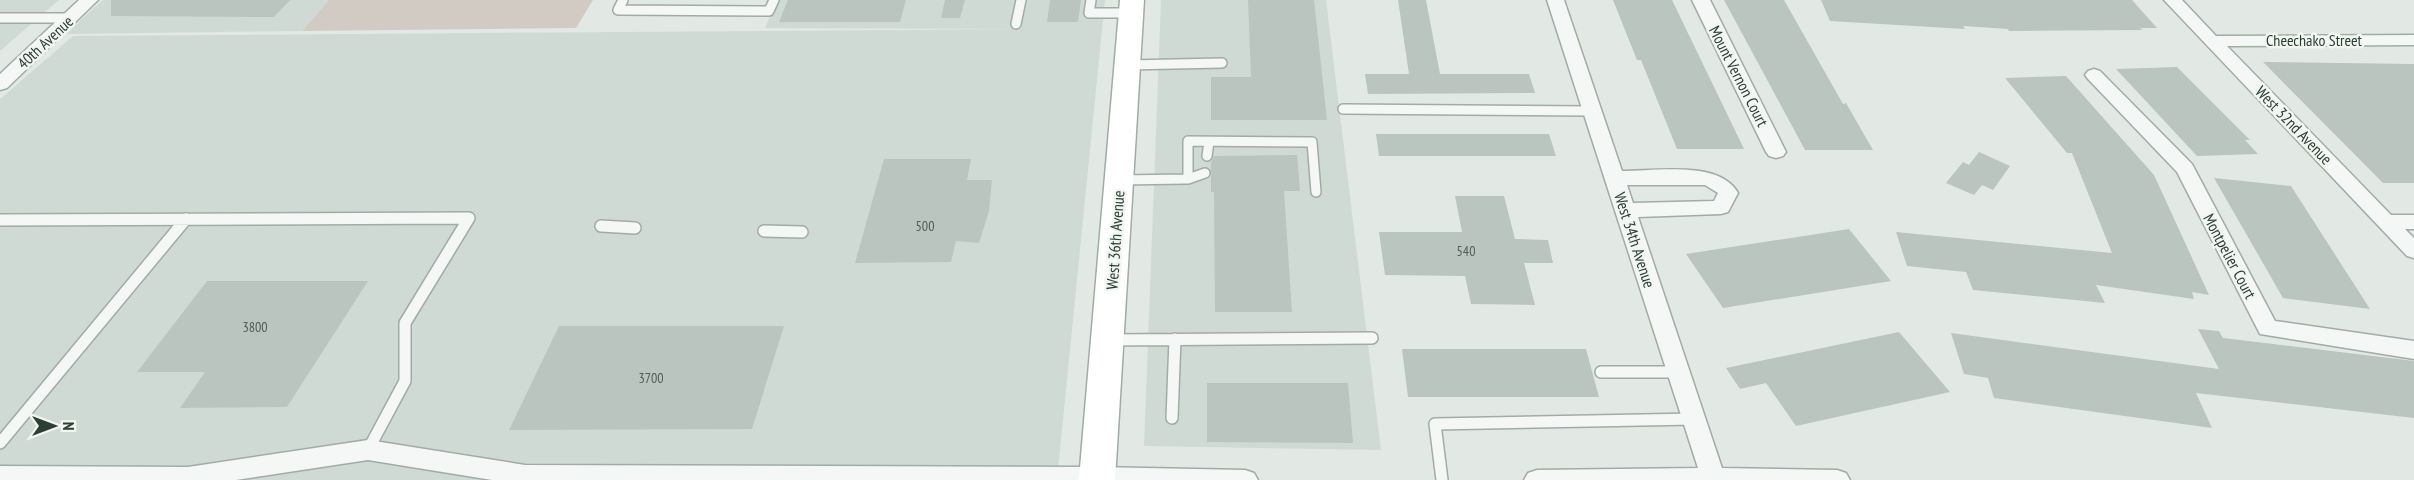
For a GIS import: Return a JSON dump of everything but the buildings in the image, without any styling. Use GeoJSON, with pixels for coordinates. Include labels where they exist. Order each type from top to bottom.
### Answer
{"type":"FeatureCollection","features":[{"type":"Feature","properties":{"kind":"main road","name":"West 36th Avenue"},"geometry":{"type":"LineString","coordinates":[[1097,478],[1131,6]]}},
{"type":"Feature","properties":{"kind":"street","name":"40th Avenue"},"geometry":{"type":"LineString","coordinates":[[0,84],[89,0]]}},
{"type":"Feature","properties":{"kind":"street","name":"West 34th Avenue"},"geometry":{"type":"LineString","coordinates":[[1556,0],[1714,479]]}},
{"type":"Feature","properties":{"kind":"street","name":"Mount Vernon Court"},"geometry":{"type":"LineString","coordinates":[[1701,0],[1776,152]]}},
{"type":"Feature","properties":{"kind":"street","name":"West 32nd Avenue"},"geometry":{"type":"LineString","coordinates":[[2172,0],[2414,251]]}},
{"type":"Feature","properties":{"kind":"street","name":"Cheechako Street"},"geometry":{"type":"LineString","coordinates":[[2213,41],[2414,40]]}},
{"type":"Feature","properties":{"kind":"street","name":"Montpelier Court"},"geometry":{"type":"LineString","coordinates":[[2094,75],[2185,169],[2268,328],[2414,350]]}},
{"type":"Feature","properties":{"kind":"street"},"geometry":{"type":"LineString","coordinates":[[1614,178],[1706,178],[1726,188],[1728,193],[1721,207],[1625,210]]}},
{"type":"Feature","properties":{"kind":"street"},"geometry":{"type":"LineString","coordinates":[[2387,222],[2414,222]]}},
{"type":"Feature","properties":{"kind":"street"},"geometry":{"type":"LineString","coordinates":[[0,476],[188,477],[368,450],[525,475],[1245,480]]}},
{"type":"Feature","properties":{"kind":"street"},"geometry":{"type":"LineString","coordinates":[[1537,480],[1837,480]]}},
{"type":"Feature","properties":{"kind":"lane"},"geometry":{"type":"LineString","coordinates":[[623,0],[618,10],[769,11],[774,0]]}},
{"type":"Feature","properties":{"kind":"lane"},"geometry":{"type":"LineString","coordinates":[[655,10],[660,0]]}},
{"type":"Feature","properties":{"kind":"lane"},"geometry":{"type":"LineString","coordinates":[[693,10],[698,0]]}},
{"type":"Feature","properties":{"kind":"lane"},"geometry":{"type":"LineString","coordinates":[[730,10],[735,0]]}},
{"type":"Feature","properties":{"kind":"lane"},"geometry":{"type":"LineString","coordinates":[[1016,24],[1020,0]]}},
{"type":"Feature","properties":{"kind":"lane"},"geometry":{"type":"LineString","coordinates":[[1090,0],[1089,13],[1131,6]]}},
{"type":"Feature","properties":{"kind":"lane"},"geometry":{"type":"LineString","coordinates":[[0,18],[71,18]]}},
{"type":"Feature","properties":{"kind":"lane"},"geometry":{"type":"LineString","coordinates":[[1127,66],[1222,63]]}},
{"type":"Feature","properties":{"kind":"lane"},"geometry":{"type":"LineString","coordinates":[[1343,109],[1592,111]]}},
{"type":"Feature","properties":{"kind":"lane"},"geometry":{"type":"LineString","coordinates":[[1188,179],[1188,141],[1312,142],[1316,192]]}},
{"type":"Feature","properties":{"kind":"lane"},"geometry":{"type":"LineString","coordinates":[[1207,156],[1209,142]]}},
{"type":"Feature","properties":{"kind":"lane"},"geometry":{"type":"LineString","coordinates":[[1119,180],[1188,179],[1205,173]]}},
{"type":"Feature","properties":{"kind":"lane"},"geometry":{"type":"LineString","coordinates":[[0,220],[469,218],[405,323],[405,381],[368,450]]}},
{"type":"Feature","properties":{"kind":"lane"},"geometry":{"type":"LineString","coordinates":[[0,443],[186,219]]}},
{"type":"Feature","properties":{"kind":"lane"},"geometry":{"type":"LineString","coordinates":[[601,226],[635,228]]}},
{"type":"Feature","properties":{"kind":"lane"},"geometry":{"type":"LineString","coordinates":[[764,231],[802,232]]}},
{"type":"Feature","properties":{"kind":"lane"},"geometry":{"type":"LineString","coordinates":[[1107,340],[1372,338]]}},
{"type":"Feature","properties":{"kind":"lane"},"geometry":{"type":"LineString","coordinates":[[1172,418],[1175,339]]}},
{"type":"Feature","properties":{"kind":"lane"},"geometry":{"type":"LineString","coordinates":[[1601,372],[1678,372]]}},
{"type":"Feature","properties":{"kind":"lane"},"geometry":{"type":"LineString","coordinates":[[1442,480],[1435,424],[1694,419]]}},
{"type":"Feature","properties":{"kind":"shaded area"},"geometry":{"type":"Polygon","coordinates":[[[0,0],[59,0],[0,51],[0,0]]]}},
{"type":"Feature","properties":{"kind":"shaded area"},"geometry":{"type":"Polygon","coordinates":[[[103,0],[329,0],[302,31],[65,34],[103,0]]]}},
{"type":"Feature","properties":{"kind":"shaded area"},"geometry":{"type":"Polygon","coordinates":[[[329,0],[593,0],[576,28],[302,31],[329,0]]]}},
{"type":"Feature","properties":{"kind":"shaded area"},"geometry":{"type":"Polygon","coordinates":[[[777,0],[1105,0],[1057,480],[0,480],[0,99],[73,36],[1021,29],[765,28],[777,0]]]}},
{"type":"Feature","properties":{"kind":"shaded area"},"geometry":{"type":"Polygon","coordinates":[[[1161,0],[1326,0],[1381,450],[1144,446],[1161,0]]]}}]}
